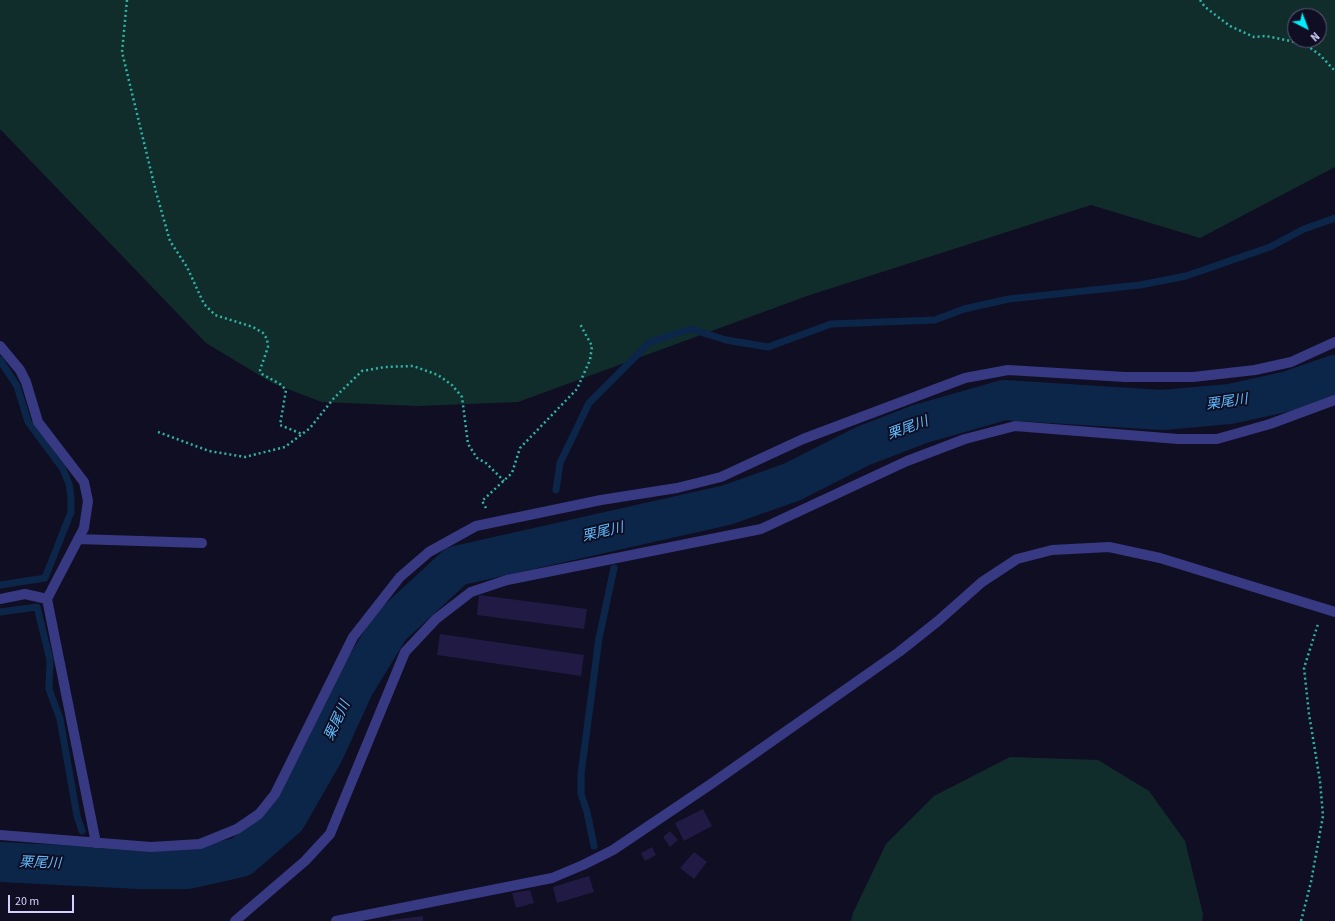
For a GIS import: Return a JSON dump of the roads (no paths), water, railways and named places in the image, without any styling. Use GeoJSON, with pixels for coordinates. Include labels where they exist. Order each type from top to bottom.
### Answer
{"type":"FeatureCollection","features":[{"type":"Feature","properties":{"kind":"street"},"geometry":{"type":"LineString","coordinates":[[0,835],[151,847],[200,844],[237,829],[258,814],[275,794],[353,637],[400,577],[429,552],[476,526],[601,500],[677,488],[721,477],[803,439],[965,378],[1008,370],[1125,377],[1193,377],[1255,370],[1291,362],[1335,342]]}},
{"type":"Feature","properties":{"kind":"street"},"geometry":{"type":"LineString","coordinates":[[0,346],[20,370],[26,382],[38,422],[84,482],[88,501],[84,528],[47,599],[96,843]]}},
{"type":"Feature","properties":{"kind":"street"},"geometry":{"type":"LineString","coordinates":[[235,921],[305,861],[330,834],[405,652],[436,619],[471,592],[507,580],[761,529],[907,461],[965,439],[1015,426],[1178,440],[1217,439],[1270,424],[1335,400]]}},
{"type":"Feature","properties":{"kind":"street"},"geometry":{"type":"LineString","coordinates":[[78,539],[202,543]]}},
{"type":"Feature","properties":{"kind":"street"},"geometry":{"type":"LineString","coordinates":[[336,921],[552,878],[612,850],[711,784],[858,681],[938,621],[982,582],[1016,559],[1052,550],[1109,547],[1160,558],[1335,612]]}},
{"type":"Feature","properties":{"kind":"street"},"geometry":{"type":"LineString","coordinates":[[0,599],[25,594],[47,599]]}},
{"type":"Feature","properties":{"kind":"waterway"},"geometry":{"type":"LineString","coordinates":[[556,490],[560,463],[589,403],[650,342],[691,329],[726,340],[768,347],[831,324],[935,320],[964,309],[1009,299],[1140,285],[1186,276],[1270,247],[1304,229],[1335,218]]}},
{"type":"Feature","properties":{"kind":"waterway"},"geometry":{"type":"LineString","coordinates":[[0,360],[17,386],[28,422],[63,469],[69,484],[71,497],[71,512],[45,578],[0,585]]}},
{"type":"Feature","properties":{"kind":"waterway","name":"栗尾川"},"geometry":{"type":"LineString","coordinates":[[0,862],[139,869],[188,869],[241,857],[286,818],[324,752],[354,686],[390,627],[456,566],[727,505],[792,482],[863,446],[920,424],[1004,400],[1162,410],[1230,404],[1289,391],[1335,375]]}},
{"type":"Feature","properties":{"kind":"waterway"},"geometry":{"type":"LineString","coordinates":[[594,846],[587,812],[581,794],[581,774],[599,638],[614,568]]}},
{"type":"Feature","properties":{"kind":"waterway"},"geometry":{"type":"LineString","coordinates":[[0,612],[37,607],[50,660],[49,689],[60,719],[77,816],[82,831]]}}]}
